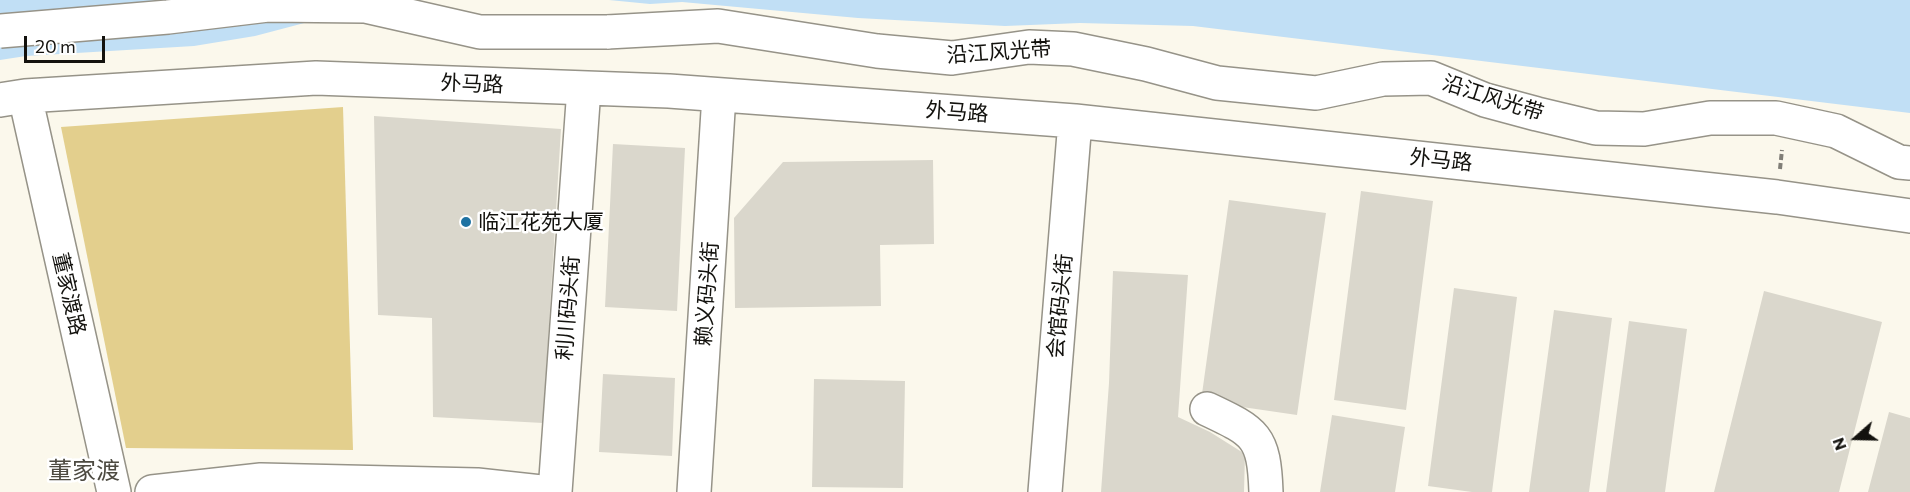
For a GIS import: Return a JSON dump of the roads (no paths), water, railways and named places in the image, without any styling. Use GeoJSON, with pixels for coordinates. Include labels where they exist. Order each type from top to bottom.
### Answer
{"type":"FeatureCollection","features":[{"type":"Feature","properties":{"kind":"street","name":"沿江风光带"},"geometry":{"type":"LineString","coordinates":[[0,31],[279,5],[365,6],[480,32],[607,32],[718,26],[877,51],[952,58],[1029,47],[1072,49],[1146,64],[1218,83],[1316,93],[1383,79],[1431,78],[1485,100],[1596,128],[1644,129],[1710,118],[1776,118],[1836,131],[1899,162],[1910,164]]}},
{"type":"Feature","properties":{"kind":"street","name":"外马路"},"geometry":{"type":"LineString","coordinates":[[12,98],[316,78],[669,91],[1075,120],[1777,197],[1910,216]]}},
{"type":"Feature","properties":{"kind":"street","name":"利川码头街"},"geometry":{"type":"LineString","coordinates":[[555,492],[584,88]]}},
{"type":"Feature","properties":{"kind":"street","name":"赖义码头街"},"geometry":{"type":"LineString","coordinates":[[694,492],[719,96]]}},
{"type":"Feature","properties":{"kind":"street","name":"董家渡路"},"geometry":{"type":"LineString","coordinates":[[12,98],[114,492]]}},
{"type":"Feature","properties":{"kind":"street","name":"会馆码头街"},"geometry":{"type":"LineString","coordinates":[[1045,492],[1075,120]]}},
{"type":"Feature","properties":{"kind":"street"},"geometry":{"type":"LineString","coordinates":[[1207,410],[1240,425],[1257,440],[1265,465],[1266,492]]}},
{"type":"Feature","properties":{"kind":"street"},"geometry":{"type":"LineString","coordinates":[[152,492],[261,480],[477,485],[541,492]]}},
{"type":"Feature","properties":{"kind":"water"},"geometry":{"type":"Polygon","coordinates":[[[0,0],[347,0],[312,21],[255,36],[194,46],[26,56],[0,60],[0,0]]]}},
{"type":"Feature","properties":{"kind":"water"},"geometry":{"type":"Polygon","coordinates":[[[609,0],[1910,0],[1910,113],[1193,26],[1080,23],[1005,26],[858,18],[682,2],[650,4],[609,0]]]}},
{"type":"Feature","properties":{"kind":"place","name":"临江花苑大厦"},"geometry":{"type":"Point","coordinates":[466,222]}},
{"type":"Feature","properties":{"kind":"district","name":"董家渡"},"geometry":{"type":"Point","coordinates":[84,471]}}]}
